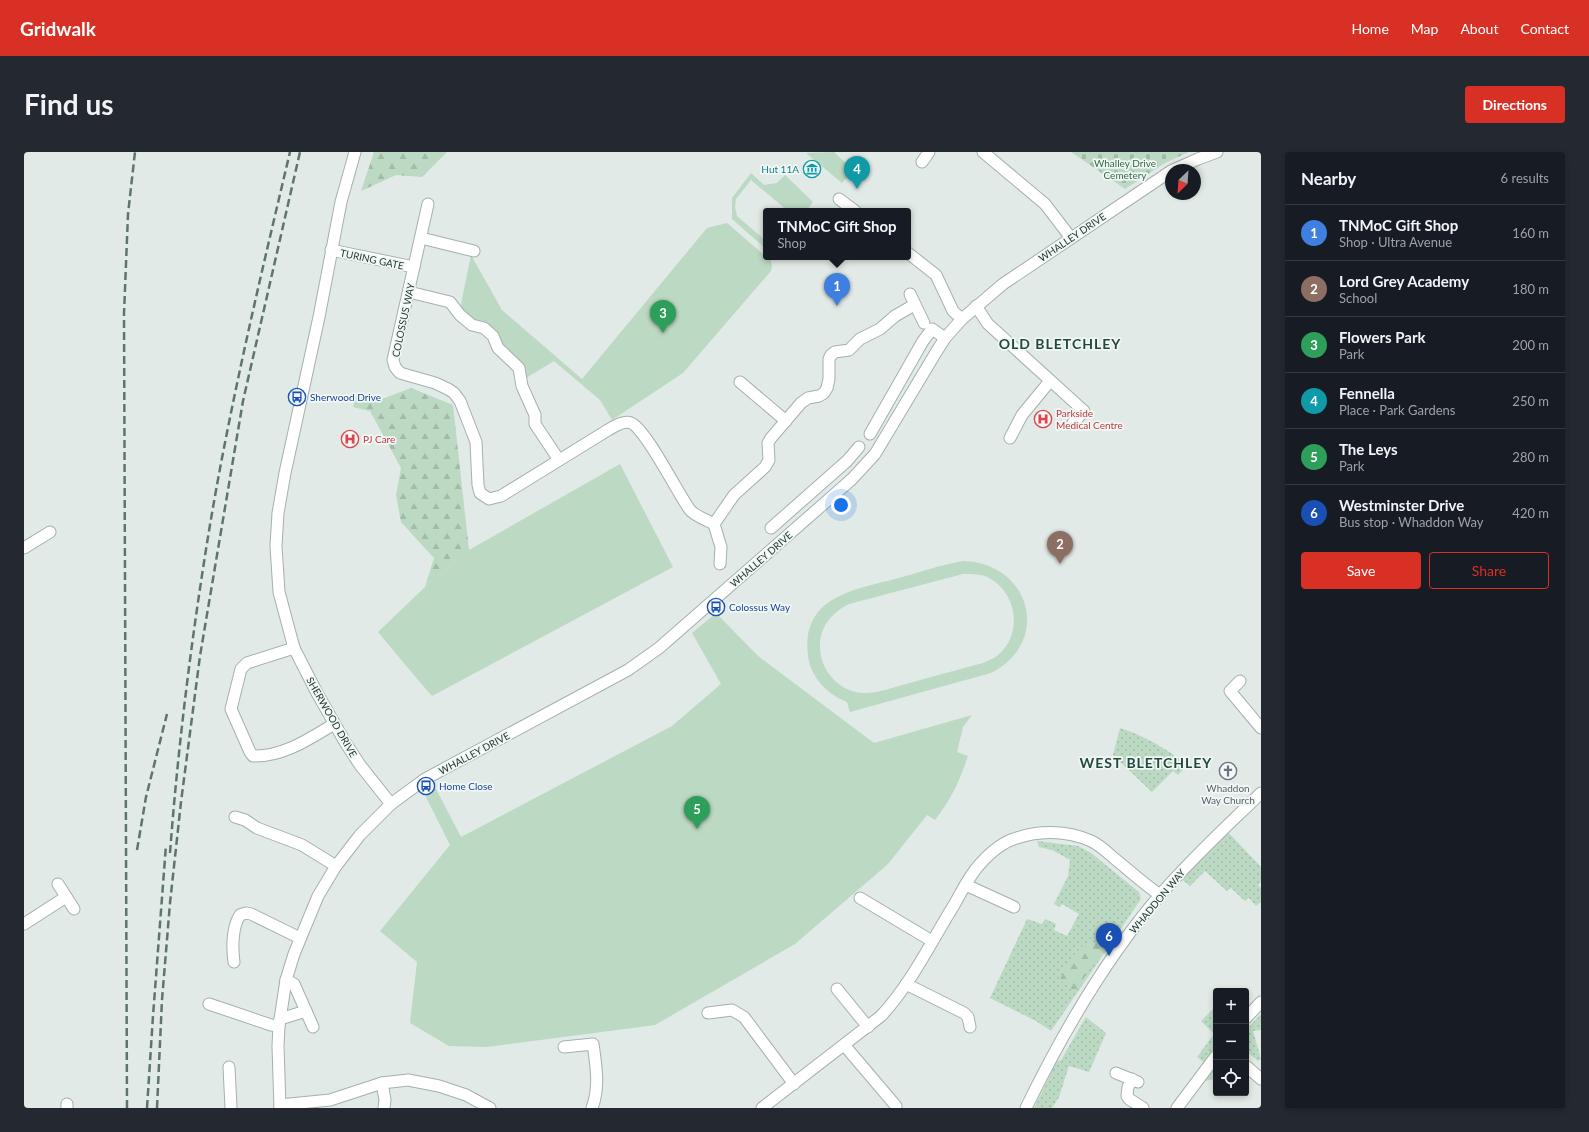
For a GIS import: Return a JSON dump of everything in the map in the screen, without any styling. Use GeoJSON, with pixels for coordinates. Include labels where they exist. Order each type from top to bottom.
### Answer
{"type":"FeatureCollection","features":[{"type":"Feature","properties":{"kind":"street","name":"SHERWOOD DRIVE"},"geometry":{"type":"LineString","coordinates":[[355,152],[341,202],[319,317],[278,513],[276,546],[279,592],[294,648],[334,724],[360,765],[391,804]]}},
{"type":"Feature","properties":{"kind":"street"},"geometry":{"type":"LineString","coordinates":[[922,162],[929,152]]}},
{"type":"Feature","properties":{"kind":"street"},"geometry":{"type":"LineString","coordinates":[[983,152],[1045,204],[1071,238]]}},
{"type":"Feature","properties":{"kind":"street","name":"WHALLEY DRIVE"},"geometry":{"type":"LineString","coordinates":[[1185,164],[1218,152]]}},
{"type":"Feature","properties":{"kind":"street","name":"WHALLEY DRIVE"},"geometry":{"type":"LineString","coordinates":[[280,1106],[278,1046],[286,980],[300,938],[318,896],[336,866],[360,834],[391,804],[425,779],[628,670],[659,648],[852,479],[875,454],[945,338],[962,319],[1003,284],[1165,175]]}},
{"type":"Feature","properties":{"kind":"street"},"geometry":{"type":"LineString","coordinates":[[839,199],[851,208]]}},
{"type":"Feature","properties":{"kind":"street","name":"COLOSSUS WAY"},"geometry":{"type":"LineString","coordinates":[[428,204],[393,360],[395,367],[400,373],[405,376],[435,383],[448,389],[454,393],[460,401],[476,442],[478,485],[480,493],[489,499],[501,496],[622,422],[631,423],[638,428],[651,447],[691,512],[714,524]]}},
{"type":"Feature","properties":{"kind":"street"},"geometry":{"type":"LineString","coordinates":[[421,238],[474,251]]}},
{"type":"Feature","properties":{"kind":"street","name":"TURING GATE"},"geometry":{"type":"LineString","coordinates":[[331,250],[414,267]]}},
{"type":"Feature","properties":{"kind":"street"},"geometry":{"type":"LineString","coordinates":[[911,255],[936,275],[953,311],[962,319]]}},
{"type":"Feature","properties":{"kind":"street"},"geometry":{"type":"LineString","coordinates":[[409,292],[450,302],[460,315],[472,325],[484,328],[493,336],[498,348],[519,368],[522,386],[536,415],[535,424],[559,460]]}},
{"type":"Feature","properties":{"kind":"street"},"geometry":{"type":"LineString","coordinates":[[910,294],[914,305],[928,326],[945,338]]}},
{"type":"Feature","properties":{"kind":"street"},"geometry":{"type":"LineString","coordinates":[[720,564],[721,547],[714,524],[734,495],[765,467],[769,460],[768,443],[786,421],[801,403],[808,398],[819,396],[827,388],[829,379],[829,359],[831,355],[835,352],[849,350],[860,339],[880,329],[896,316],[914,305]]}},
{"type":"Feature","properties":{"kind":"street"},"geometry":{"type":"LineString","coordinates":[[976,306],[988,324],[1084,411],[1073,423]]}},
{"type":"Feature","properties":{"kind":"street"},"geometry":{"type":"LineString","coordinates":[[870,434],[923,341],[928,326]]}},
{"type":"Feature","properties":{"kind":"street"},"geometry":{"type":"LineString","coordinates":[[1010,438],[1022,415],[1050,381]]}},
{"type":"Feature","properties":{"kind":"street"},"geometry":{"type":"LineString","coordinates":[[740,382],[786,421]]}},
{"type":"Feature","properties":{"kind":"street","name":"WHALLEY DRIVE"},"geometry":{"type":"LineString","coordinates":[[771,528],[847,461],[859,447]]}},
{"type":"Feature","properties":{"kind":"street"},"geometry":{"type":"LineString","coordinates":[[816,489],[826,502]]}},
{"type":"Feature","properties":{"kind":"street"},"geometry":{"type":"LineString","coordinates":[[24,548],[50,532]]}},
{"type":"Feature","properties":{"kind":"street"},"geometry":{"type":"LineString","coordinates":[[294,648],[246,663],[241,669],[231,709],[250,752],[253,756],[265,757],[289,749],[334,724]]}},
{"type":"Feature","properties":{"kind":"street"},"geometry":{"type":"LineString","coordinates":[[1240,681],[1230,691],[1261,728]]}},
{"type":"Feature","properties":{"kind":"street","name":"WHADDON WAY"},"geometry":{"type":"LineString","coordinates":[[1026,1108],[1049,1061],[1111,958],[1160,895],[1195,857],[1261,793]]}},
{"type":"Feature","properties":{"kind":"street"},"geometry":{"type":"LineString","coordinates":[[235,817],[245,820],[257,828],[302,845],[336,866]]}},
{"type":"Feature","properties":{"kind":"street"},"geometry":{"type":"LineString","coordinates":[[762,1108],[845,1046],[893,1004],[979,865],[992,852],[1007,842],[1036,833],[1072,834],[1091,841],[1103,849],[1160,895]]}},
{"type":"Feature","properties":{"kind":"street"},"geometry":{"type":"LineString","coordinates":[[58,884],[74,909]]}},
{"type":"Feature","properties":{"kind":"street"},"geometry":{"type":"LineString","coordinates":[[966,885],[1014,907]]}},
{"type":"Feature","properties":{"kind":"street"},"geometry":{"type":"LineString","coordinates":[[24,924],[66,897]]}},
{"type":"Feature","properties":{"kind":"street"},"geometry":{"type":"LineString","coordinates":[[860,898],[932,940]]}},
{"type":"Feature","properties":{"kind":"street"},"geometry":{"type":"LineString","coordinates":[[234,962],[234,927],[240,915],[246,913],[251,914],[300,938]]}},
{"type":"Feature","properties":{"kind":"street"},"geometry":{"type":"LineString","coordinates":[[286,980],[294,984],[314,1027]]}},
{"type":"Feature","properties":{"kind":"street"},"geometry":{"type":"LineString","coordinates":[[906,984],[964,1013],[968,1017],[970,1027]]}},
{"type":"Feature","properties":{"kind":"street"},"geometry":{"type":"LineString","coordinates":[[837,989],[868,1027]]}},
{"type":"Feature","properties":{"kind":"street"},"geometry":{"type":"LineString","coordinates":[[1249,1015],[1261,1002]]}},
{"type":"Feature","properties":{"kind":"street"},"geometry":{"type":"LineString","coordinates":[[209,1004],[271,1025],[280,1023],[306,1011]]}},
{"type":"Feature","properties":{"kind":"street"},"geometry":{"type":"LineString","coordinates":[[708,1013],[732,1010],[744,1017],[794,1084]]}},
{"type":"Feature","properties":{"kind":"street"},"geometry":{"type":"LineString","coordinates":[[564,1047],[592,1044],[597,1085],[596,1098],[592,1108]]}},
{"type":"Feature","properties":{"kind":"street"},"geometry":{"type":"LineString","coordinates":[[845,1046],[896,1106]]}},
{"type":"Feature","properties":{"kind":"street"},"geometry":{"type":"LineString","coordinates":[[1177,1108],[1213,1060]]}},
{"type":"Feature","properties":{"kind":"street"},"geometry":{"type":"LineString","coordinates":[[228,1067],[231,1108]]}},
{"type":"Feature","properties":{"kind":"street"},"geometry":{"type":"LineString","coordinates":[[1249,1069],[1261,1079]]}},
{"type":"Feature","properties":{"kind":"street"},"geometry":{"type":"LineString","coordinates":[[1116,1073],[1135,1080],[1128,1087],[1127,1096],[1143,1108]]}},
{"type":"Feature","properties":{"kind":"street"},"geometry":{"type":"LineString","coordinates":[[280,1106],[330,1100],[382,1083],[408,1080],[439,1086],[466,1094],[490,1108]]}},
{"type":"Feature","properties":{"kind":"street"},"geometry":{"type":"LineString","coordinates":[[382,1083],[385,1100],[384,1108]]}},
{"type":"Feature","properties":{"kind":"green space"},"geometry":{"type":"Polygon","coordinates":[[[374,152],[447,152],[422,177],[396,175],[361,191],[374,152]]]}},
{"type":"Feature","properties":{"kind":"green space"},"geometry":{"type":"Polygon","coordinates":[[[834,152],[853,170],[842,183],[806,153],[834,152]]]}},
{"type":"Feature","properties":{"kind":"green space","name":"Whalley Drive Cemetery"},"geometry":{"type":"Polygon","coordinates":[[[1071,152],[1189,152],[1165,163],[1125,189],[1071,152]]]}},
{"type":"Feature","properties":{"kind":"green space"},"geometry":{"type":"Polygon","coordinates":[[[751,173],[764,185],[777,183],[785,175],[813,202],[808,208],[784,208],[751,180],[736,199],[735,207],[737,216],[763,238],[763,246],[732,219],[732,198],[751,173]]]}},
{"type":"Feature","properties":{"kind":"green space"},"geometry":{"type":"Polygon","coordinates":[[[727,223],[763,254],[763,260],[771,261],[771,271],[683,373],[612,420],[600,400],[554,361],[526,378],[523,364],[460,309],[471,255],[502,310],[582,379],[707,228],[727,223]]]}},
{"type":"Feature","properties":{"kind":"green space"},"geometry":{"type":"Polygon","coordinates":[[[411,388],[453,405],[469,550],[425,587],[434,558],[401,522],[396,495],[401,468],[370,411],[353,407],[356,396],[377,401],[411,388]]]}},
{"type":"Feature","properties":{"kind":"green space"},"geometry":{"type":"Polygon","coordinates":[[[620,464],[673,567],[432,696],[378,632],[425,587],[469,550],[620,464]]]}},
{"type":"Feature","properties":{"kind":"green space"},"geometry":{"type":"Polygon","coordinates":[[[963,561],[986,565],[1005,575],[1018,589],[1025,606],[1027,624],[1022,643],[1010,659],[991,673],[850,712],[847,702],[833,695],[816,678],[810,664],[808,656],[808,636],[813,621],[821,609],[833,600],[863,587],[963,561]],[[963,574],[849,604],[843,607],[833,615],[825,625],[821,637],[820,644],[823,662],[832,678],[838,684],[855,692],[874,692],[890,689],[983,663],[994,658],[1004,649],[1010,638],[1014,614],[1011,603],[1005,592],[996,583],[985,576],[977,574],[963,574]]]}},
{"type":"Feature","properties":{"kind":"green space"},"geometry":{"type":"Polygon","coordinates":[[[716,613],[758,656],[874,743],[972,715],[963,727],[957,752],[968,756],[954,790],[935,820],[927,815],[888,864],[795,944],[655,1025],[486,1047],[449,1046],[410,1023],[417,962],[380,931],[450,845],[424,793],[435,787],[461,837],[672,726],[721,684],[692,633],[716,613]]]}},
{"type":"Feature","properties":{"kind":"green space"},"geometry":{"type":"Polygon","coordinates":[[[1120,728],[1138,735],[1163,748],[1186,765],[1185,768],[1178,775],[1173,771],[1152,792],[1113,755],[1120,728]]]}},
{"type":"Feature","properties":{"kind":"green space"},"geometry":{"type":"Polygon","coordinates":[[[1227,831],[1261,867],[1261,882],[1258,885],[1261,888],[1261,902],[1256,906],[1249,898],[1245,901],[1231,888],[1227,891],[1205,871],[1190,886],[1179,877],[1227,831]]]}},
{"type":"Feature","properties":{"kind":"green space"},"geometry":{"type":"Polygon","coordinates":[[[1037,841],[1078,846],[1091,853],[1139,892],[1141,899],[1051,1031],[1036,1021],[990,998],[1027,919],[1042,924],[1045,919],[1056,924],[1054,930],[1067,936],[1079,914],[1062,904],[1060,907],[1054,904],[1068,876],[1070,860],[1052,850],[1039,847],[1037,841]]]}},
{"type":"Feature","properties":{"kind":"green space"},"geometry":{"type":"Polygon","coordinates":[[[1106,934],[1114,935],[1071,998],[1071,984],[1060,982],[1063,970],[1072,957],[1085,943],[1097,942],[1106,934]]]}},
{"type":"Feature","properties":{"kind":"green space"},"geometry":{"type":"Polygon","coordinates":[[[1213,1009],[1213,1033],[1201,1021],[1213,1009]]]}},
{"type":"Feature","properties":{"kind":"green space"},"geometry":{"type":"Polygon","coordinates":[[[1261,1014],[1261,1030],[1253,1031],[1261,1059],[1258,1061],[1249,1054],[1249,1027],[1261,1014]]]}},
{"type":"Feature","properties":{"kind":"green space"},"geometry":{"type":"Polygon","coordinates":[[[1086,1017],[1106,1033],[1089,1072],[1069,1066],[1059,1097],[1052,1108],[1034,1108],[1057,1061],[1061,1060],[1086,1017]]]}},
{"type":"Feature","properties":{"kind":"green space"},"geometry":{"type":"Polygon","coordinates":[[[1213,1035],[1213,1049],[1204,1062],[1197,1057],[1213,1035]]]}},
{"type":"Feature","properties":{"kind":"green space"},"geometry":{"type":"Polygon","coordinates":[[[1213,1071],[1213,1080],[1205,1081],[1213,1071]]]}},
{"type":"Feature","properties":{"kind":"railway"},"geometry":{"type":"LineString","coordinates":[[127,1108],[124,314],[128,214],[135,152]]}},
{"type":"Feature","properties":{"kind":"railway"},"geometry":{"type":"LineString","coordinates":[[170,853],[186,695],[196,616],[216,489],[256,296],[290,152]]}},
{"type":"Feature","properties":{"kind":"railway"},"geometry":{"type":"LineString","coordinates":[[157,1108],[162,1000],[170,903],[181,802],[200,656],[243,401],[300,152]]}},
{"type":"Feature","properties":{"kind":"railway"},"geometry":{"type":"LineString","coordinates":[[137,850],[146,797],[167,714]]}},
{"type":"Feature","properties":{"kind":"railway"},"geometry":{"type":"LineString","coordinates":[[147,1108],[166,845]]}},
{"type":"Feature","properties":{"kind":"place","name":"Hut 11A"},"geometry":{"type":"Point","coordinates":[812,169]}},
{"type":"Feature","properties":{"kind":"place","name":"Fennella"},"geometry":{"type":"Point","coordinates":[857,189]}},
{"type":"Feature","properties":{"kind":"place","name":"TNMoC Gift Shop"},"geometry":{"type":"Point","coordinates":[837,306]}},
{"type":"Feature","properties":{"kind":"place","name":"Flowers Park"},"geometry":{"type":"Point","coordinates":[663,333]}},
{"type":"Feature","properties":{"kind":"place","name":"Sherwood Drive"},"geometry":{"type":"Point","coordinates":[297,397]}},
{"type":"Feature","properties":{"kind":"place","name":"Parkside Medical Centre"},"geometry":{"type":"Point","coordinates":[1043,419]}},
{"type":"Feature","properties":{"kind":"place","name":"PJ Care"},"geometry":{"type":"Point","coordinates":[350,439]}},
{"type":"Feature","properties":{"kind":"place","name":"Lord Grey Academy"},"geometry":{"type":"Point","coordinates":[1060,564]}},
{"type":"Feature","properties":{"kind":"place","name":"Colossus Way"},"geometry":{"type":"Point","coordinates":[716,607]}},
{"type":"Feature","properties":{"kind":"place","name":"Whaddon Way Church"},"geometry":{"type":"Point","coordinates":[1228,771]}},
{"type":"Feature","properties":{"kind":"place","name":"Home Close"},"geometry":{"type":"Point","coordinates":[426,786]}},
{"type":"Feature","properties":{"kind":"place","name":"The Leys"},"geometry":{"type":"Point","coordinates":[697,829]}},
{"type":"Feature","properties":{"kind":"place","name":"Westminster Drive"},"geometry":{"type":"Point","coordinates":[1109,956]}},
{"type":"Feature","properties":{"kind":"district","name":"OLD BLETCHLEY"},"geometry":{"type":"Point","coordinates":[1060,343]}},
{"type":"Feature","properties":{"kind":"district","name":"WEST BLETCHLEY"},"geometry":{"type":"Point","coordinates":[1146,762]}}]}
